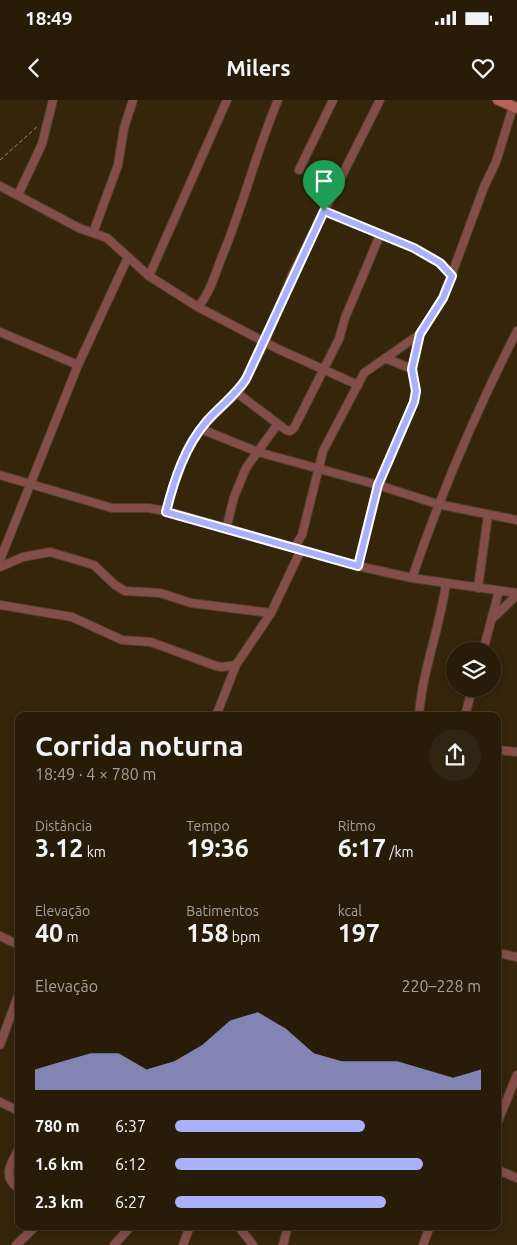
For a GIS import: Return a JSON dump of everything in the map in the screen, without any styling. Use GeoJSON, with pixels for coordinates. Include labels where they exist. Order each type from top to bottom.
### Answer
{"type":"FeatureCollection","features":[{"type":"Feature","properties":{"kind":"street"},"geometry":{"type":"LineString","coordinates":[[18,195],[42,144],[54,100]]}},
{"type":"Feature","properties":{"kind":"street"},"geometry":{"type":"LineString","coordinates":[[92,233],[118,165],[124,128],[132,100]]}},
{"type":"Feature","properties":{"kind":"street"},"geometry":{"type":"LineString","coordinates":[[148,276],[227,100]]}},
{"type":"Feature","properties":{"kind":"street"},"geometry":{"type":"LineString","coordinates":[[198,307],[215,280],[236,226],[258,152],[278,100]]}},
{"type":"Feature","properties":{"kind":"street"},"geometry":{"type":"LineString","coordinates":[[299,170],[332,100]]}},
{"type":"Feature","properties":{"kind":"street"},"geometry":{"type":"LineString","coordinates":[[166,512],[182,462],[201,429],[237,393],[265,342],[292,275],[380,100]]}},
{"type":"Feature","properties":{"kind":"street"},"geometry":{"type":"LineString","coordinates":[[358,566],[378,485],[414,402],[416,391],[412,369],[420,334],[443,298],[515,108],[498,100]]}},
{"type":"Feature","properties":{"kind":"street"},"geometry":{"type":"LineString","coordinates":[[0,186],[79,228],[114,242],[148,276],[198,307],[265,342],[358,385]]}},
{"type":"Feature","properties":{"kind":"street"},"geometry":{"type":"LineString","coordinates":[[324,211],[414,248],[440,263],[452,276]]}},
{"type":"Feature","properties":{"kind":"street"},"geometry":{"type":"LineString","coordinates":[[237,393],[277,425],[290,431],[294,428],[322,369],[339,339],[345,318],[380,235]]}},
{"type":"Feature","properties":{"kind":"street"},"geometry":{"type":"LineString","coordinates":[[0,560],[78,365],[128,257]]}},
{"type":"Feature","properties":{"kind":"street"},"geometry":{"type":"LineString","coordinates":[[440,263],[457,262]]}},
{"type":"Feature","properties":{"kind":"street"},"geometry":{"type":"LineString","coordinates":[[412,578],[437,504],[517,331]]}},
{"type":"Feature","properties":{"kind":"street"},"geometry":{"type":"LineString","coordinates":[[0,332],[78,365]]}},
{"type":"Feature","properties":{"kind":"street"},"geometry":{"type":"LineString","coordinates":[[218,712],[236,665],[271,613],[298,549],[324,451],[358,385],[368,369],[420,334]]}},
{"type":"Feature","properties":{"kind":"street"},"geometry":{"type":"LineString","coordinates":[[385,358],[412,369]]}},
{"type":"Feature","properties":{"kind":"street"},"geometry":{"type":"LineString","coordinates":[[226,529],[239,482],[249,463],[277,425]]}},
{"type":"Feature","properties":{"kind":"street"},"geometry":{"type":"LineString","coordinates":[[201,429],[258,452],[318,470],[378,485],[437,504],[517,520]]}},
{"type":"Feature","properties":{"kind":"street"},"geometry":{"type":"LineString","coordinates":[[0,475],[112,508],[148,508],[166,512],[358,566],[412,578],[517,594]]}},
{"type":"Feature","properties":{"kind":"street"},"geometry":{"type":"LineString","coordinates":[[478,588],[488,515]]}},
{"type":"Feature","properties":{"kind":"street"},"geometry":{"type":"LineString","coordinates":[[0,567],[23,557],[50,552],[94,565],[115,585],[125,591],[160,593],[191,603],[271,613]]}},
{"type":"Feature","properties":{"kind":"street"},"geometry":{"type":"LineString","coordinates":[[419,712],[422,683],[440,623],[446,583]]}},
{"type":"Feature","properties":{"kind":"street"},"geometry":{"type":"LineString","coordinates":[[486,642],[499,592]]}},
{"type":"Feature","properties":{"kind":"street"},"geometry":{"type":"LineString","coordinates":[[493,618],[517,594]]}},
{"type":"Feature","properties":{"kind":"street"},"geometry":{"type":"LineString","coordinates":[[0,605],[72,617],[122,640],[151,642],[216,666],[236,665]]}},
{"type":"Feature","properties":{"kind":"street"},"geometry":{"type":"LineString","coordinates":[[466,712],[470,697]]}},
{"type":"Feature","properties":{"kind":"street"},"geometry":{"type":"LineString","coordinates":[[501,750],[517,752]]}},
{"type":"Feature","properties":{"kind":"street"},"geometry":{"type":"LineString","coordinates":[[0,936],[15,943]]}},
{"type":"Feature","properties":{"kind":"street"},"geometry":{"type":"LineString","coordinates":[[501,954],[517,957]]}},
{"type":"Feature","properties":{"kind":"street"},"geometry":{"type":"LineString","coordinates":[[0,1045],[15,1004]]}},
{"type":"Feature","properties":{"kind":"street"},"geometry":{"type":"LineString","coordinates":[[501,1113],[517,1076]]}},
{"type":"Feature","properties":{"kind":"street"},"geometry":{"type":"LineString","coordinates":[[0,1102],[15,1109]]}},
{"type":"Feature","properties":{"kind":"street"},"geometry":{"type":"LineString","coordinates":[[15,1156],[8,1169],[8,1175],[10,1183],[15,1186]]}},
{"type":"Feature","properties":{"kind":"street"},"geometry":{"type":"LineString","coordinates":[[501,1171],[517,1178]]}},
{"type":"Feature","properties":{"kind":"street"},"geometry":{"type":"LineString","coordinates":[[16,1245],[32,1230]]}},
{"type":"Feature","properties":{"kind":"street"},"geometry":{"type":"LineString","coordinates":[[114,1245],[127,1230]]}},
{"type":"Feature","properties":{"kind":"street"},"geometry":{"type":"LineString","coordinates":[[183,1245],[189,1230]]}},
{"type":"Feature","properties":{"kind":"street"},"geometry":{"type":"LineString","coordinates":[[241,1230],[253,1245]]}},
{"type":"Feature","properties":{"kind":"street"},"geometry":{"type":"LineString","coordinates":[[283,1245],[287,1230]]}},
{"type":"Feature","properties":{"kind":"street"},"geometry":{"type":"LineString","coordinates":[[423,1245],[429,1230]]}},
{"type":"Feature","properties":{"kind":"path"},"geometry":{"type":"LineString","coordinates":[[0,160],[39,125]]}},
{"type":"Feature","properties":{"kind":"route"},"geometry":{"type":"LineString","coordinates":[[324,211],[414,248],[440,263],[452,276],[443,298],[420,334],[412,369],[416,391],[414,402],[378,485],[358,566],[166,512],[175,481],[188,448],[206,422],[237,393],[246,379],[265,342],[292,275],[324,211]]}}]}
